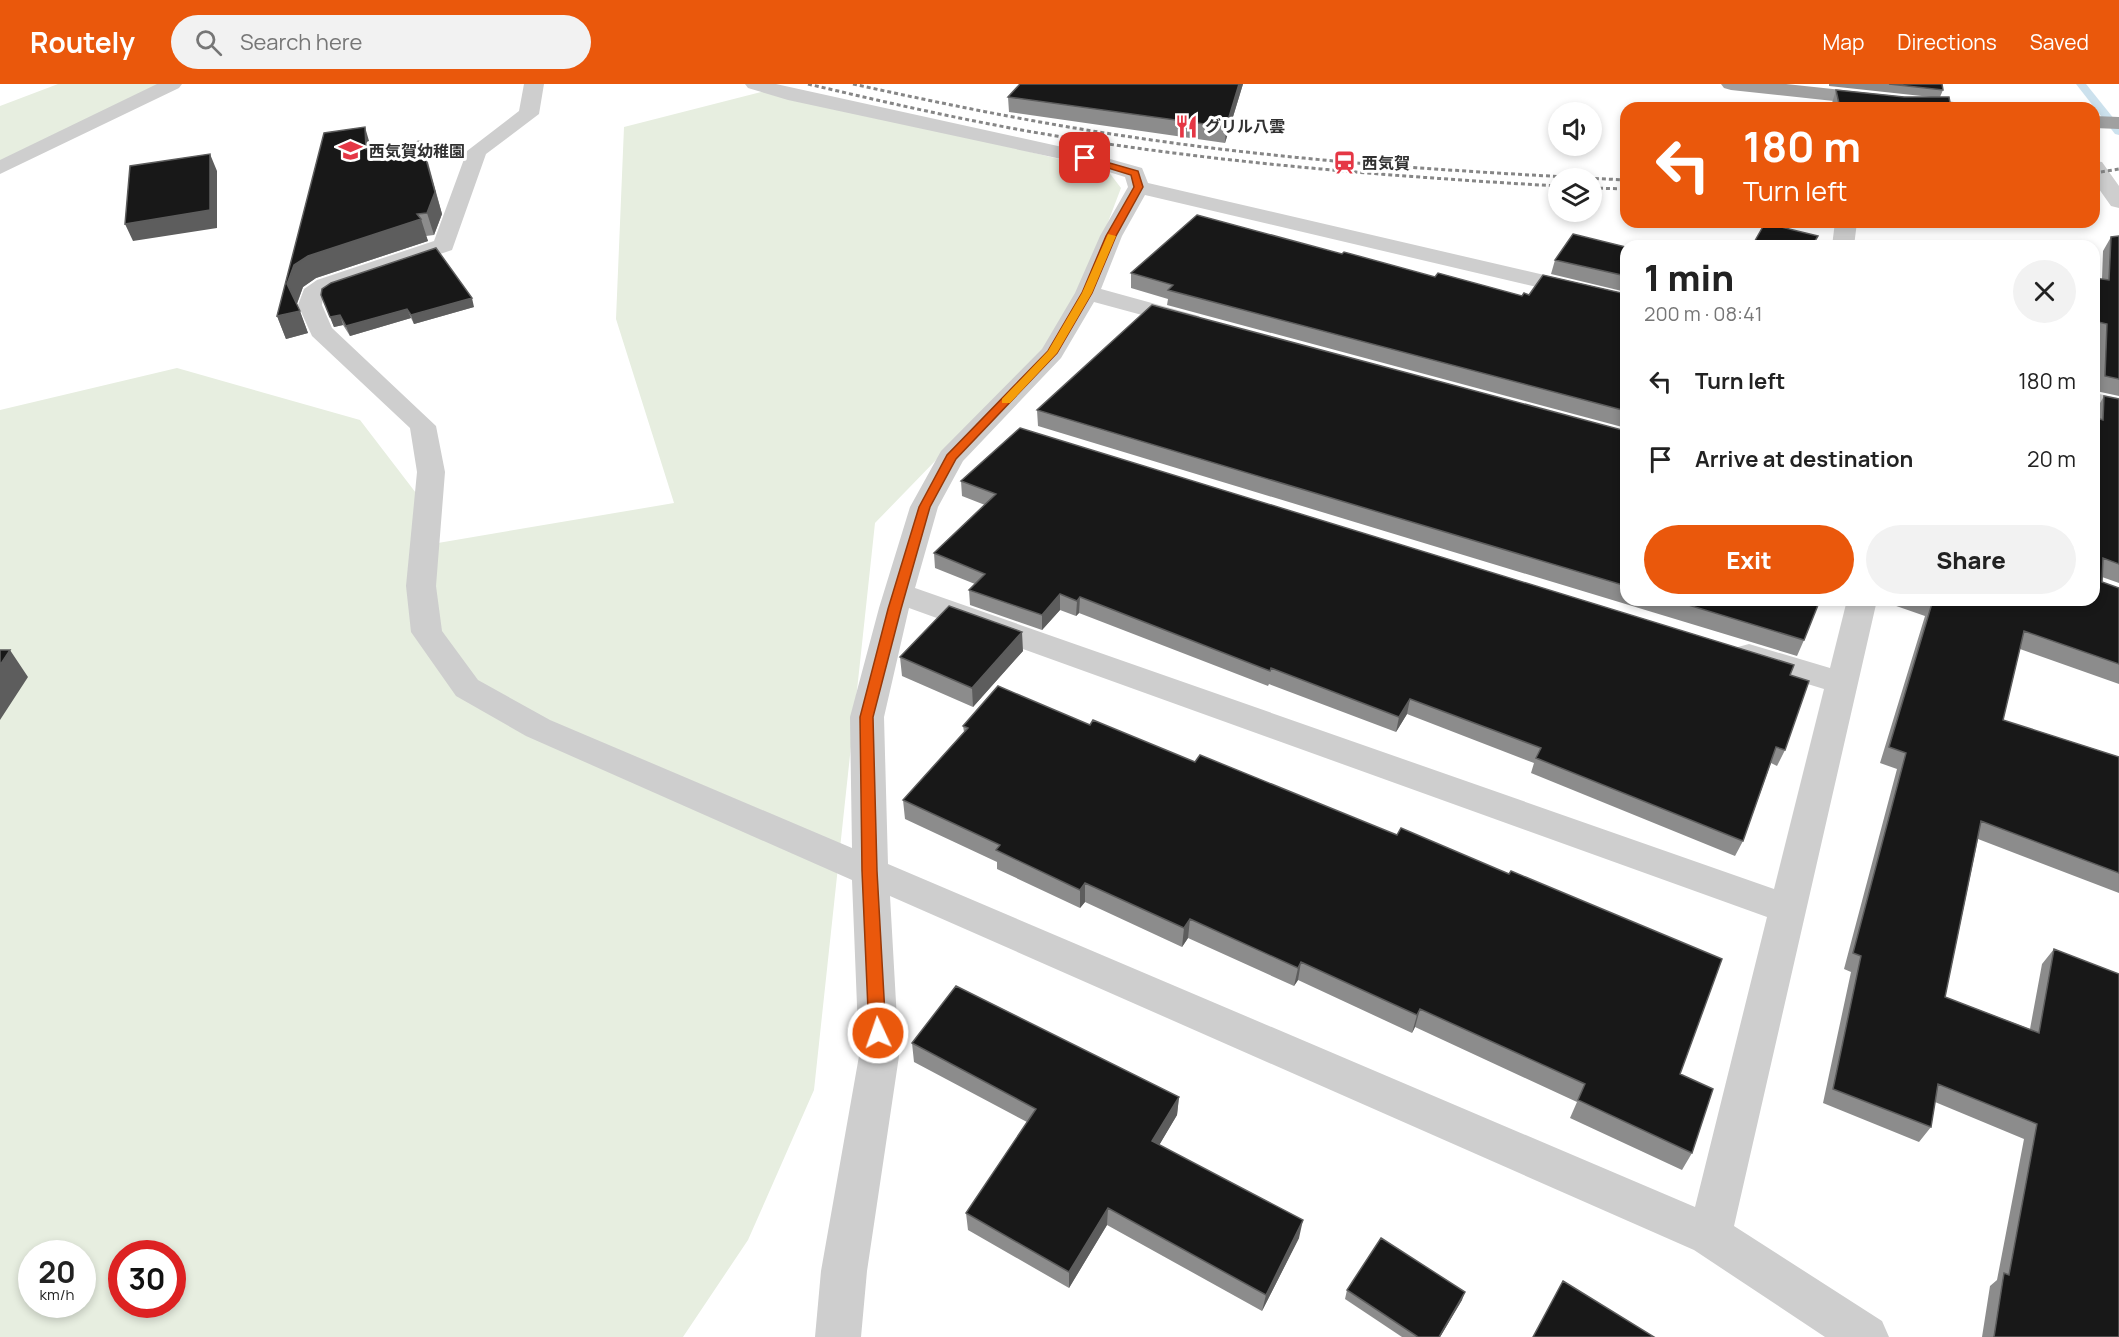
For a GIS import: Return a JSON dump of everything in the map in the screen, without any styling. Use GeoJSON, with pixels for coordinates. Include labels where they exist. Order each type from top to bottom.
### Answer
{"type":"FeatureCollection","features":[{"type":"Feature","properties":{"kind":"highway"},"geometry":{"type":"LineString","coordinates":[[1731,84],[1898,102]]}},
{"type":"Feature","properties":{"kind":"highway"},"geometry":{"type":"LineString","coordinates":[[2100,122],[2119,123]]}},
{"type":"Feature","properties":{"kind":"street"},"geometry":{"type":"LineString","coordinates":[[0,168],[172,84]]}},
{"type":"Feature","properties":{"kind":"street"},"geometry":{"type":"LineString","coordinates":[[534,84],[528,114],[477,151],[444,245],[325,285],[312,294],[310,305],[321,331],[423,426],[431,472],[421,586],[428,632],[467,688],[538,728],[1710,1235],[1866,1337]]}},
{"type":"Feature","properties":{"kind":"street"},"geometry":{"type":"LineString","coordinates":[[755,84],[810,99],[1085,158],[1134,173],[1139,187],[1111,236],[1087,293],[1052,353],[951,457],[924,507],[899,593],[867,717],[870,871],[879,1056],[844,1271],[838,1337]]}},
{"type":"Feature","properties":{"kind":"street"},"geometry":{"type":"LineString","coordinates":[[2100,175],[2119,201]]}},
{"type":"Feature","properties":{"kind":"street"},"geometry":{"type":"LineString","coordinates":[[1139,187],[1620,300]]}},
{"type":"Feature","properties":{"kind":"street"},"geometry":{"type":"LineString","coordinates":[[1087,293],[1213,327]]}},
{"type":"Feature","properties":{"kind":"street"},"geometry":{"type":"LineString","coordinates":[[2100,402],[2119,406]]}},
{"type":"Feature","properties":{"kind":"street"},"geometry":{"type":"LineString","coordinates":[[986,422],[1020,432]]}},
{"type":"Feature","properties":{"kind":"street"},"geometry":{"type":"LineString","coordinates":[[899,593],[1788,909]]}},
{"type":"Feature","properties":{"kind":"street"},"geometry":{"type":"LineString","coordinates":[[1710,1235],[1861,606]]}},
{"type":"Feature","properties":{"kind":"street"},"geometry":{"type":"LineString","coordinates":[[1728,648],[1842,683]]}},
{"type":"Feature","properties":{"kind":"shaded area"},"geometry":{"type":"Polygon","coordinates":[[[58,84],[172,84],[0,162],[0,106],[58,84]]]}},
{"type":"Feature","properties":{"kind":"shaded area"},"geometry":{"type":"Polygon","coordinates":[[[773,89],[1108,171],[1121,188],[1070,322],[875,523],[814,1090],[748,1240],[683,1337],[0,1337],[0,410],[177,368],[360,420],[429,510],[432,544],[674,503],[616,319],[624,127],[773,89]]]}},
{"type":"Feature","properties":{"kind":"building"},"geometry":{"type":"Polygon","coordinates":[[[1020,84],[1239,84],[1226,127],[1008,97],[1020,84]]]}},
{"type":"Feature","properties":{"kind":"building"},"geometry":{"type":"Polygon","coordinates":[[[1889,84],[1942,84],[1943,90],[1889,84]]]}},
{"type":"Feature","properties":{"kind":"building"},"geometry":{"type":"Polygon","coordinates":[[[1836,90],[1904,97],[1949,97],[1950,102],[1839,102],[1836,90]]]}},
{"type":"Feature","properties":{"kind":"building"},"geometry":{"type":"Polygon","coordinates":[[[365,127],[366,149],[421,141],[435,192],[427,213],[417,214],[421,219],[308,256],[294,265],[287,284],[300,311],[277,316],[324,133],[365,127]]]}},
{"type":"Feature","properties":{"kind":"building"},"geometry":{"type":"Polygon","coordinates":[[[210,154],[210,210],[125,224],[130,166],[210,154]]]}},
{"type":"Feature","properties":{"kind":"building"},"geometry":{"type":"Polygon","coordinates":[[[1197,215],[1342,254],[1344,252],[1435,277],[1438,273],[1522,296],[1524,293],[1529,295],[1543,275],[1620,293],[1620,409],[1168,290],[1173,285],[1131,273],[1197,215]]]}},
{"type":"Feature","properties":{"kind":"building"},"geometry":{"type":"Polygon","coordinates":[[[1762,228],[1785,228],[1818,236],[1816,240],[1755,240],[1762,228]]]}},
{"type":"Feature","properties":{"kind":"building"},"geometry":{"type":"Polygon","coordinates":[[[1573,234],[1620,246],[1620,275],[1555,260],[1573,234]]]}},
{"type":"Feature","properties":{"kind":"building"},"geometry":{"type":"Polygon","coordinates":[[[2119,236],[2119,379],[2105,376],[2107,324],[2100,322],[2100,279],[2109,280],[2111,237],[2119,236]]]}},
{"type":"Feature","properties":{"kind":"building"},"geometry":{"type":"Polygon","coordinates":[[[436,248],[472,298],[411,315],[407,309],[346,326],[340,315],[330,317],[321,295],[322,289],[331,283],[436,248]]]}},
{"type":"Feature","properties":{"kind":"building"},"geometry":{"type":"Polygon","coordinates":[[[1152,305],[1620,429],[1620,584],[1037,410],[1152,305]]]}},
{"type":"Feature","properties":{"kind":"building"},"geometry":{"type":"Polygon","coordinates":[[[2104,396],[2119,399],[2119,564],[2103,558],[2102,582],[2119,588],[2119,664],[2024,631],[2003,720],[2119,757],[2119,873],[1981,821],[1945,997],[2039,1033],[2054,949],[2119,974],[2119,1337],[1994,1337],[2004,1273],[2009,1275],[2037,1124],[1938,1084],[1931,1127],[1833,1089],[1861,956],[1853,953],[1906,753],[1889,747],[1931,606],[2100,606],[2100,419],[2103,420],[2104,396]]]}},
{"type":"Feature","properties":{"kind":"building"},"geometry":{"type":"Polygon","coordinates":[[[1020,428],[1794,665],[1790,675],[1809,681],[1785,750],[1776,747],[1743,841],[1536,758],[1541,748],[1410,699],[1399,717],[1271,668],[1270,671],[1080,597],[1077,601],[1060,594],[1042,615],[969,590],[985,574],[934,553],[996,494],[961,481],[1020,428]]]}},
{"type":"Feature","properties":{"kind":"building"},"geometry":{"type":"Polygon","coordinates":[[[949,606],[1022,632],[972,688],[900,657],[949,606]]]}},
{"type":"Feature","properties":{"kind":"building"},"geometry":{"type":"Polygon","coordinates":[[[1692,606],[1818,606],[1804,640],[1692,606]]]}},
{"type":"Feature","properties":{"kind":"building"},"geometry":{"type":"Polygon","coordinates":[[[0,650],[10,650],[0,665],[0,650]]]}},
{"type":"Feature","properties":{"kind":"building"},"geometry":{"type":"Polygon","coordinates":[[[998,686],[1090,725],[1093,720],[1195,762],[1200,755],[1397,835],[1401,828],[1722,959],[1680,1074],[1713,1089],[1692,1153],[1578,1100],[1585,1084],[1420,1009],[1417,1015],[1301,962],[1298,968],[1190,919],[1184,928],[1085,883],[1080,890],[996,850],[1000,845],[903,800],[968,728],[963,726],[998,686]]]}},
{"type":"Feature","properties":{"kind":"building"},"geometry":{"type":"Polygon","coordinates":[[[956,986],[1179,1097],[1152,1141],[1303,1220],[1266,1295],[1108,1208],[1069,1272],[966,1213],[1036,1109],[912,1043],[956,986]]]}},
{"type":"Feature","properties":{"kind":"building"},"geometry":{"type":"Polygon","coordinates":[[[1381,1238],[1465,1292],[1439,1337],[1418,1337],[1347,1290],[1381,1238]]]}},
{"type":"Feature","properties":{"kind":"building"},"geometry":{"type":"Polygon","coordinates":[[[1563,1281],[1654,1337],[1533,1337],[1563,1281]]]}},
{"type":"Feature","properties":{"kind":"waterway"},"geometry":{"type":"LineString","coordinates":[[2081,84],[2095,102]]}},
{"type":"Feature","properties":{"kind":"waterway"},"geometry":{"type":"LineString","coordinates":[[2100,108],[2119,132]]}},
{"type":"Feature","properties":{"kind":"railway"},"geometry":{"type":"LineString","coordinates":[[808,84],[983,123],[1205,157],[1440,179],[1548,185]]}},
{"type":"Feature","properties":{"kind":"railway"},"geometry":{"type":"LineString","coordinates":[[853,84],[960,107],[1102,133],[1260,154],[1382,165],[1620,180]]}},
{"type":"Feature","properties":{"kind":"railway"},"geometry":{"type":"LineString","coordinates":[[2100,172],[2119,169]]}},
{"type":"Feature","properties":{"kind":"railway"},"geometry":{"type":"LineString","coordinates":[[1602,188],[1620,189]]}},
{"type":"Feature","properties":{"kind":"slow traffic"},"geometry":{"type":"LineString","coordinates":[[1006,401],[1052,353],[1087,293],[1111,236]]}},
{"type":"Feature","properties":{"kind":"place","name":"グリル八雲"},"geometry":{"type":"Point","coordinates":[1187,126]}},
{"type":"Feature","properties":{"kind":"place","name":"西気賀幼稚園"},"geometry":{"type":"Point","coordinates":[351,151]}},
{"type":"Feature","properties":{"kind":"place","name":"西気賀"},"geometry":{"type":"Point","coordinates":[1344,163]}},
{"type":"Feature","properties":{"kind":"route"},"geometry":{"type":"LineString","coordinates":[[878,1033],[870,871],[867,717],[894,609],[924,507],[951,457],[1052,353],[1087,293],[1111,236],[1139,187],[1134,173],[1085,158]]}}]}
